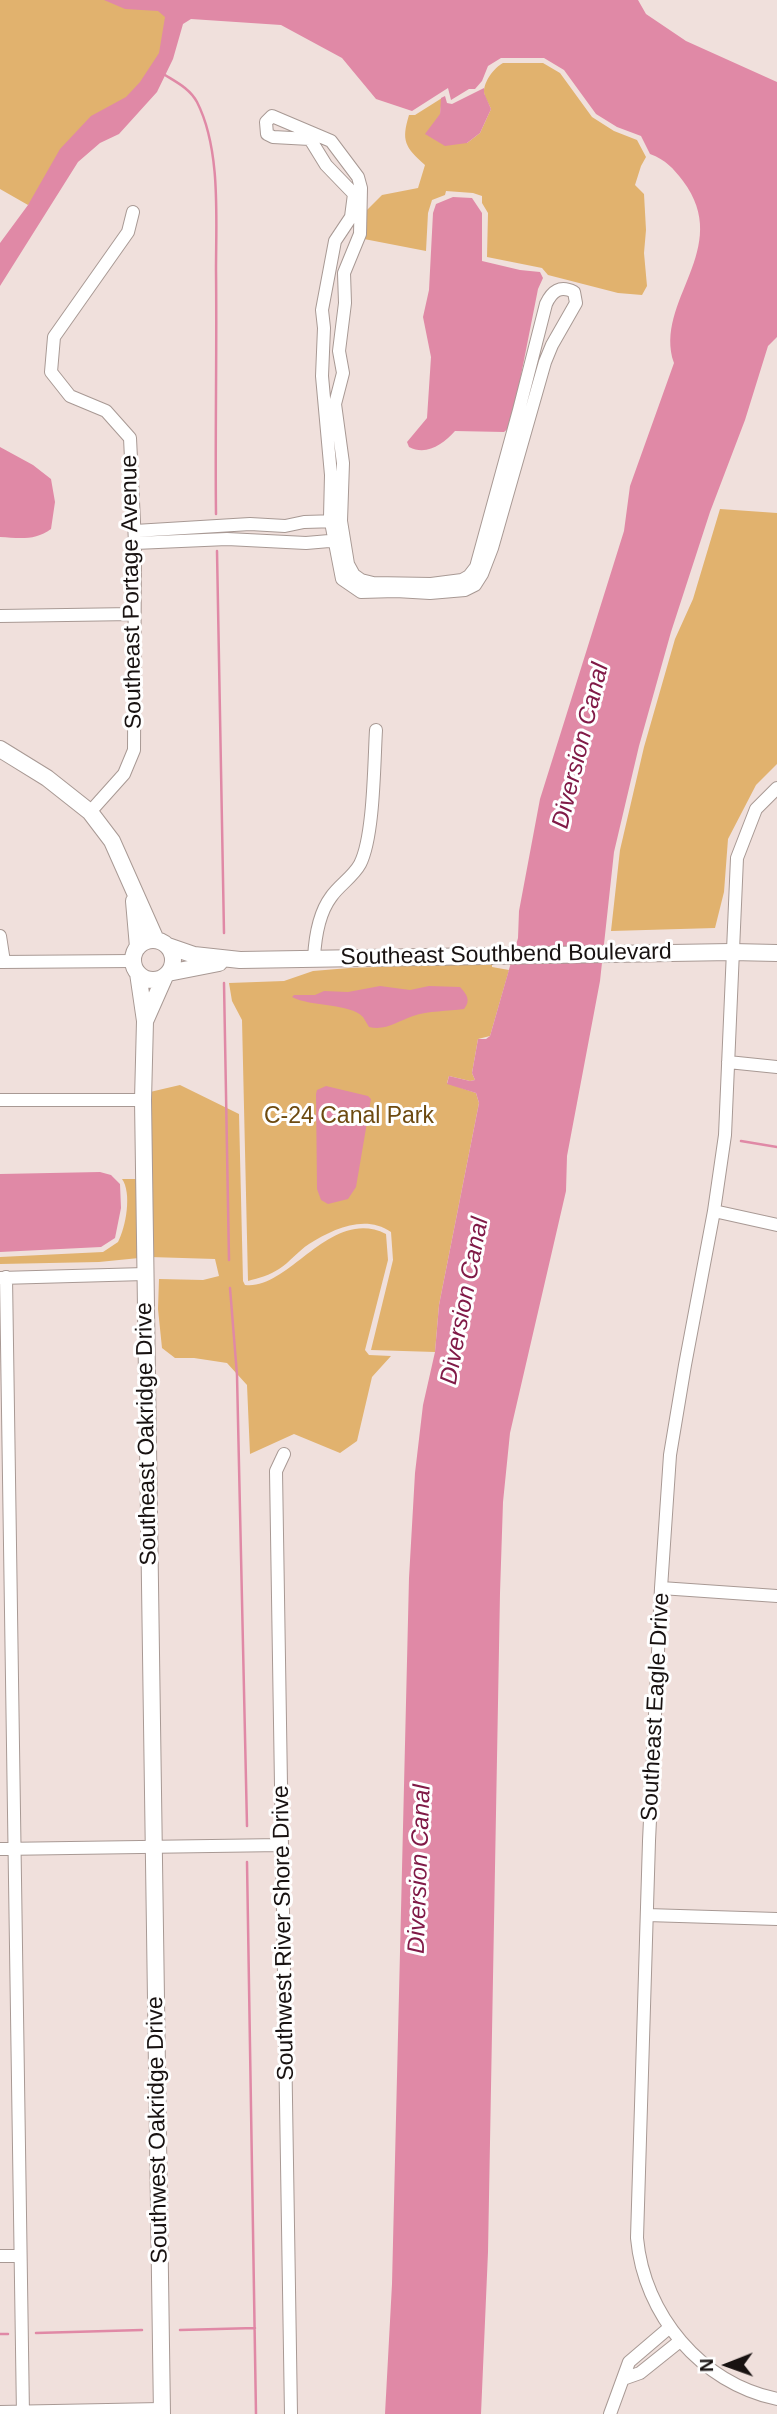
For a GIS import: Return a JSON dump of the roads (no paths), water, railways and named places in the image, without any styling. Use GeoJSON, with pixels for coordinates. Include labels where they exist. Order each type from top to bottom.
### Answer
{"type":"FeatureCollection","features":[{"type":"Feature","properties":{"kind":"street"},"geometry":{"type":"LineString","coordinates":[[307,134],[331,141],[358,177],[361,188],[351,217],[335,241],[323,296],[322,376],[343,463],[336,521],[342,579],[348,586],[362,592],[413,588],[465,590],[475,585],[478,572],[492,548],[534,377],[546,303],[555,291],[566,288],[576,295],[576,303],[534,377]]}},
{"type":"Feature","properties":{"kind":"street"},"geometry":{"type":"LineString","coordinates":[[331,414],[343,373],[340,351],[345,303],[344,273],[360,234],[358,202]]}},
{"type":"Feature","properties":{"kind":"street","name":"Southeast Portage Avenue"},"geometry":{"type":"LineString","coordinates":[[90,812],[124,774],[134,750],[135,537],[130,438],[106,411],[70,396],[51,372],[54,337],[128,232],[133,212]]}},
{"type":"Feature","properties":{"kind":"street"},"geometry":{"type":"LineString","coordinates":[[323,321],[342,323]]}},
{"type":"Feature","properties":{"kind":"street"},"geometry":{"type":"LineString","coordinates":[[135,537],[182,534],[250,524],[285,526],[304,522],[336,521]]}},
{"type":"Feature","properties":{"kind":"street"},"geometry":{"type":"LineString","coordinates":[[182,534],[306,543],[339,540]]}},
{"type":"Feature","properties":{"kind":"street"},"geometry":{"type":"LineString","coordinates":[[0,616],[134,614]]}},
{"type":"Feature","properties":{"kind":"street"},"geometry":{"type":"LineString","coordinates":[[314,958],[314,947],[323,912],[330,898],[359,865],[368,844],[376,730]]}},
{"type":"Feature","properties":{"kind":"street"},"geometry":{"type":"LineString","coordinates":[[0,749],[47,778],[90,812],[112,841],[133,891],[162,943],[171,951],[173,962],[166,975],[154,980],[136,960],[2,962],[0,936]]}},
{"type":"Feature","properties":{"kind":"street","name":"Southeast Eagle Drive"},"geometry":{"type":"LineString","coordinates":[[777,788],[756,809],[737,858],[725,1135],[670,1455],[661,1588],[647,1915],[637,2238],[642,2273],[660,2314],[681,2341],[719,2375],[777,2399]]}},
{"type":"Feature","properties":{"kind":"street","name":"Southeast Oakridge Drive"},"geometry":{"type":"LineString","coordinates":[[133,891],[136,960],[145,1021],[143,1100],[154,1847]]}},
{"type":"Feature","properties":{"kind":"street"},"geometry":{"type":"LineString","coordinates":[[136,960],[143,942],[162,943]]}},
{"type":"Feature","properties":{"kind":"street","name":"Southeast Southbend Boulevard"},"geometry":{"type":"LineString","coordinates":[[162,943],[194,955],[235,960],[777,953]]}},
{"type":"Feature","properties":{"kind":"street","name":"Southeast Southbend Boulevard"},"geometry":{"type":"LineString","coordinates":[[166,975],[235,960]]}},
{"type":"Feature","properties":{"kind":"street","name":"Southeast Oakridge Drive"},"geometry":{"type":"LineString","coordinates":[[145,1021],[166,975]]}},
{"type":"Feature","properties":{"kind":"street"},"geometry":{"type":"LineString","coordinates":[[728,1062],[777,1067]]}},
{"type":"Feature","properties":{"kind":"street"},"geometry":{"type":"LineString","coordinates":[[0,1100],[143,1100]]}},
{"type":"Feature","properties":{"kind":"street"},"geometry":{"type":"LineString","coordinates":[[714,1211],[777,1224]]}},
{"type":"Feature","properties":{"kind":"street"},"geometry":{"type":"LineString","coordinates":[[23,2413],[3,1278],[145,1274]]}},
{"type":"Feature","properties":{"kind":"street","name":"Southwest River Shore Drive"},"geometry":{"type":"LineString","coordinates":[[284,1454],[276,1471],[291,2414]]}},
{"type":"Feature","properties":{"kind":"street"},"geometry":{"type":"LineString","coordinates":[[661,1588],[777,1596]]}},
{"type":"Feature","properties":{"kind":"street"},"geometry":{"type":"LineString","coordinates":[[0,1849],[282,1845]]}},
{"type":"Feature","properties":{"kind":"street","name":"Southwest Oakridge Drive"},"geometry":{"type":"LineString","coordinates":[[154,1847],[162,2411]]}},
{"type":"Feature","properties":{"kind":"street"},"geometry":{"type":"LineString","coordinates":[[647,1915],[777,1919]]}},
{"type":"Feature","properties":{"kind":"street"},"geometry":{"type":"LineString","coordinates":[[0,2256],[19,2256]]}},
{"type":"Feature","properties":{"kind":"street"},"geometry":{"type":"LineString","coordinates":[[610,2414],[629,2362],[670,2327]]}},
{"type":"Feature","properties":{"kind":"street"},"geometry":{"type":"LineString","coordinates":[[623,2379],[640,2373],[681,2341]]}},
{"type":"Feature","properties":{"kind":"street"},"geometry":{"type":"LineString","coordinates":[[641,2351],[651,2363]]}},
{"type":"Feature","properties":{"kind":"street"},"geometry":{"type":"LineString","coordinates":[[0,2412],[162,2411]]}},
{"type":"Feature","properties":{"kind":"water","name":"Diversion Canal"},"geometry":{"type":"Polygon","coordinates":[[[104,0],[638,0],[646,14],[686,41],[777,82],[777,337],[768,346],[745,420],[710,512],[671,632],[639,746],[614,852],[600,981],[567,1156],[566,1191],[510,1433],[503,1502],[500,1593],[488,2252],[481,2414],[385,2414],[392,2284],[409,1578],[415,1473],[423,1405],[435,1352],[439,1305],[479,1103],[476,1093],[447,1084],[449,1076],[475,1080],[472,1073],[478,1039],[490,1036],[518,938],[519,911],[540,799],[624,531],[630,486],[674,363],[670,340],[674,318],[697,252],[700,229],[696,206],[676,172],[650,154],[641,136],[617,127],[596,114],[564,70],[544,58],[501,58],[488,66],[482,81],[475,89],[469,89],[451,100],[448,88],[412,111],[376,99],[342,58],[281,25],[191,19],[183,24],[173,59],[157,92],[119,134],[100,143],[78,162],[0,286],[0,243],[28,205],[60,149],[91,116],[126,97],[140,82],[159,53],[165,17],[158,11],[125,9],[104,0]]]}},
{"type":"Feature","properties":{"kind":"water"},"geometry":{"type":"Polygon","coordinates":[[[484,88],[491,109],[480,133],[467,143],[445,146],[425,134],[440,114],[441,98],[445,96],[447,103],[452,104],[484,88]]]}},
{"type":"Feature","properties":{"kind":"water"},"geometry":{"type":"Polygon","coordinates":[[[453,197],[472,198],[482,213],[482,261],[540,272],[543,278],[538,289],[511,426],[504,432],[455,431],[434,447],[422,450],[409,447],[407,442],[427,418],[431,357],[423,317],[429,290],[433,213],[436,204],[453,197]]]}},
{"type":"Feature","properties":{"kind":"water"},"geometry":{"type":"Polygon","coordinates":[[[0,447],[33,465],[51,479],[55,502],[51,529],[45,533],[27,538],[0,537],[0,447]]]}},
{"type":"Feature","properties":{"kind":"water"},"geometry":{"type":"Polygon","coordinates":[[[380,986],[410,990],[429,986],[460,987],[468,1000],[464,1009],[419,1014],[386,1027],[375,1028],[369,1027],[363,1017],[349,1009],[292,997],[380,986]]]}},
{"type":"Feature","properties":{"kind":"water"},"geometry":{"type":"Polygon","coordinates":[[[326,1086],[371,1099],[356,1187],[348,1199],[328,1204],[321,1200],[317,1189],[316,1094],[317,1090],[326,1086]]]}},
{"type":"Feature","properties":{"kind":"water"},"geometry":{"type":"Polygon","coordinates":[[[100,1172],[111,1175],[120,1184],[121,1208],[115,1238],[101,1247],[0,1252],[0,1174],[100,1172]]]}},
{"type":"Feature","properties":{"kind":"waterway"},"geometry":{"type":"LineString","coordinates":[[165,75],[187,90],[197,102],[205,121],[214,162],[216,514]]}},
{"type":"Feature","properties":{"kind":"waterway"},"geometry":{"type":"LineString","coordinates":[[217,551],[224,933]]}},
{"type":"Feature","properties":{"kind":"waterway"},"geometry":{"type":"LineString","coordinates":[[224,983],[229,1260]]}},
{"type":"Feature","properties":{"kind":"waterway"},"geometry":{"type":"LineString","coordinates":[[741,1141],[777,1147]]}},
{"type":"Feature","properties":{"kind":"waterway"},"geometry":{"type":"LineString","coordinates":[[230,1288],[237,1375],[247,1826]]}},
{"type":"Feature","properties":{"kind":"waterway"},"geometry":{"type":"LineString","coordinates":[[247,1862],[256,2414]]}},
{"type":"Feature","properties":{"kind":"waterway"},"geometry":{"type":"LineString","coordinates":[[180,2330],[255,2328]]}},
{"type":"Feature","properties":{"kind":"waterway"},"geometry":{"type":"LineString","coordinates":[[36,2333],[142,2330]]}},
{"type":"Feature","properties":{"kind":"waterway"},"geometry":{"type":"LineString","coordinates":[[0,2334],[8,2334]]}},
{"type":"Feature","properties":{"kind":"park label","name":"C-24 Canal Park"},"geometry":{"type":"Point","coordinates":[349,1117]}}]}
